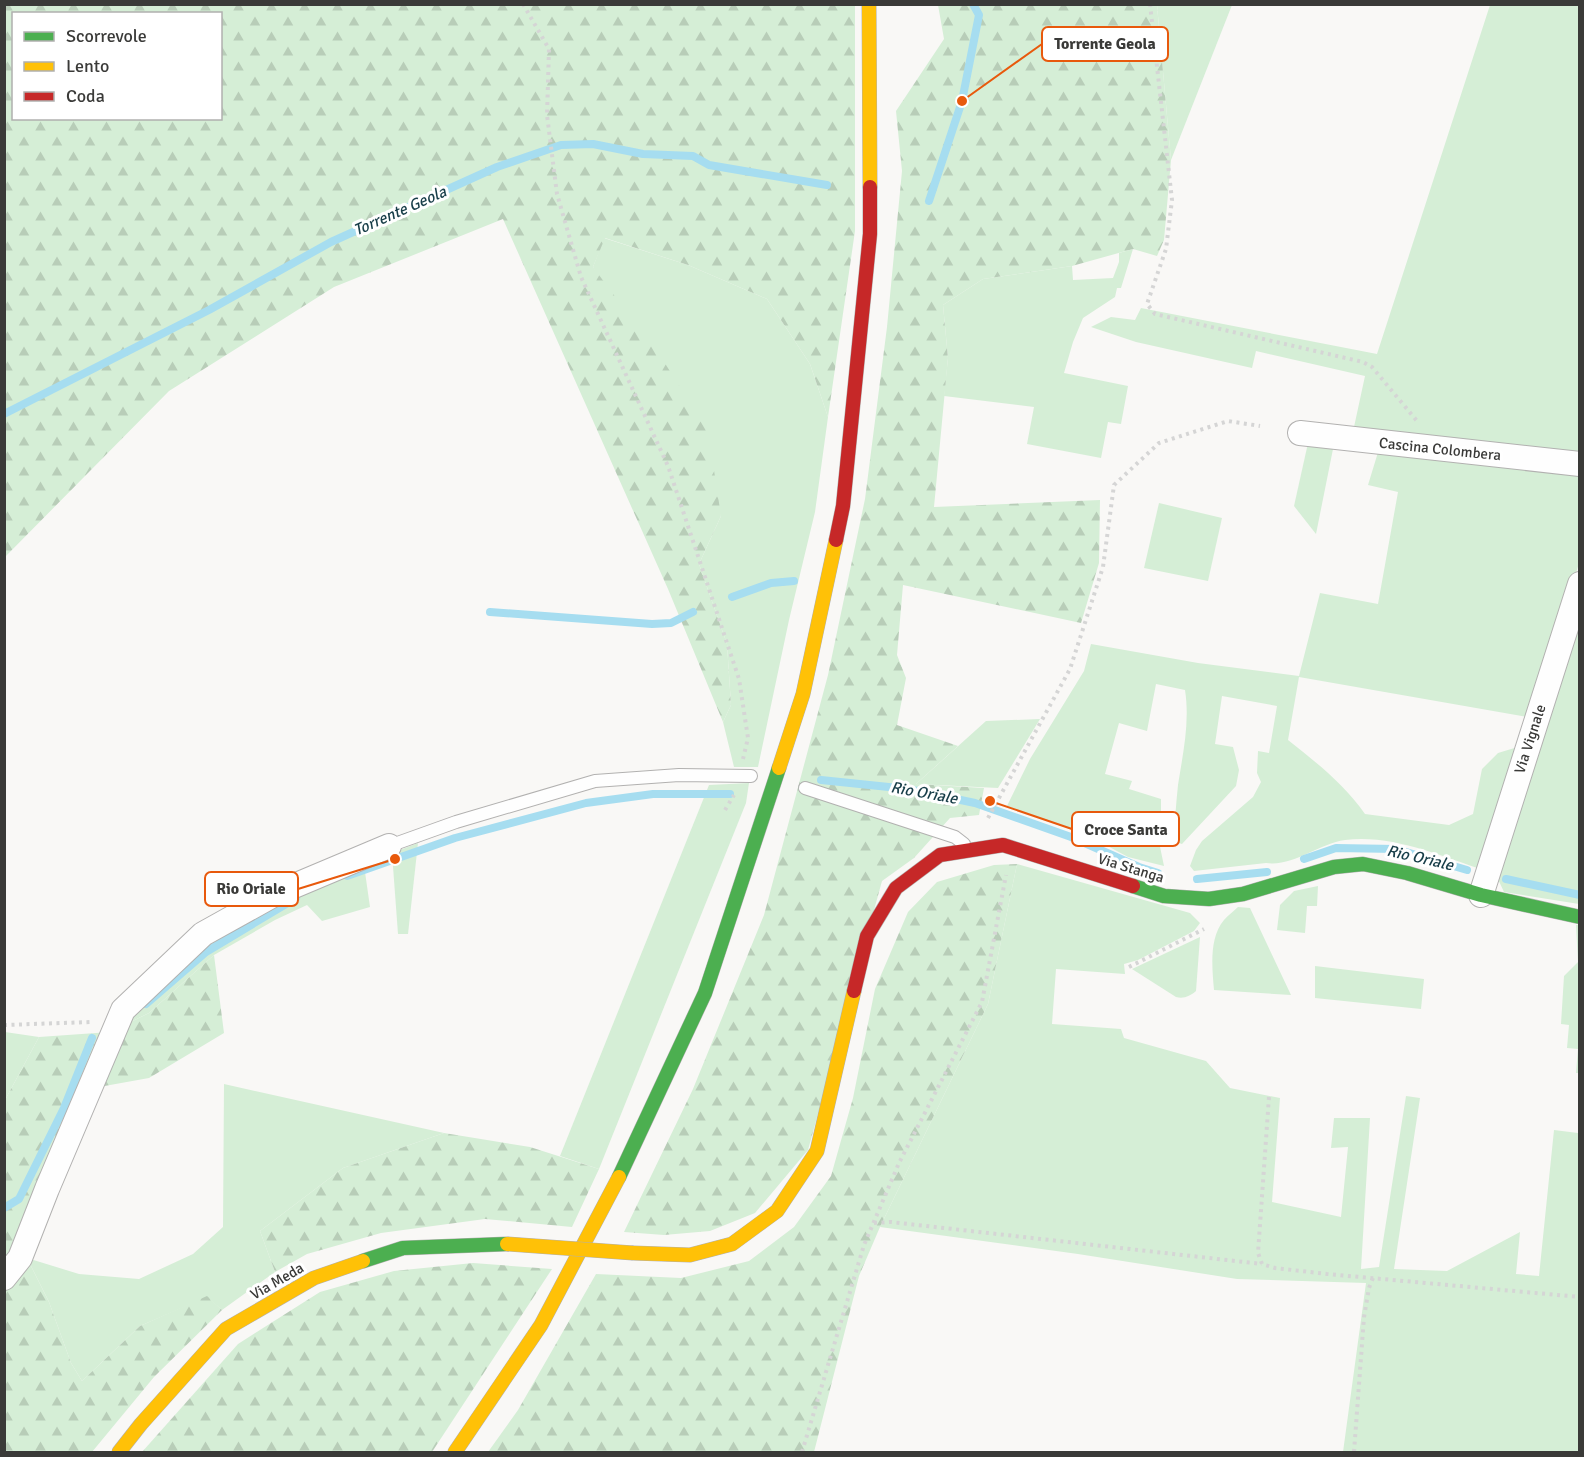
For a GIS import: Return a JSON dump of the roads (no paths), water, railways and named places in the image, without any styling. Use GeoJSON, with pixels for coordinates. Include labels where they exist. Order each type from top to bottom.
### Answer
{"type":"FeatureCollection","features":[{"type":"Feature","properties":{"kind":"main road"},"geometry":{"type":"LineString","coordinates":[[455,1452],[540,1325],[628,1160],[705,993],[803,694],[843,506],[870,234],[869,4]]}},
{"type":"Feature","properties":{"kind":"main road","name":"Via Stanga"},"geometry":{"type":"LineString","coordinates":[[633,1253],[690,1255],[732,1244],[777,1211],[817,1151],[867,936],[896,888],[940,855],[1003,845],[1164,896],[1209,899],[1243,894],[1334,867],[1364,864],[1407,873],[1480,895],[1580,917]]}},
{"type":"Feature","properties":{"kind":"main road","name":"Via Meda"},"geometry":{"type":"LineString","coordinates":[[119,1452],[226,1329],[314,1278],[402,1248],[507,1244],[633,1253]]}},
{"type":"Feature","properties":{"kind":"street","name":"Cascina Colombera"},"geometry":{"type":"LineString","coordinates":[[1300,433],[1580,464]]}},
{"type":"Feature","properties":{"kind":"street","name":"Via Vignale"},"geometry":{"type":"LineString","coordinates":[[1480,895],[1580,584]]}},
{"type":"Feature","properties":{"kind":"street"},"geometry":{"type":"LineString","coordinates":[[4,1278],[20,1258],[123,1010],[203,934],[275,894],[389,846]]}},
{"type":"Feature","properties":{"kind":"lane"},"geometry":{"type":"LineString","coordinates":[[389,846],[456,822],[595,781],[679,775],[745,776]]}},
{"type":"Feature","properties":{"kind":"lane"},"geometry":{"type":"LineString","coordinates":[[805,788],[955,837],[972,850]]}},
{"type":"Feature","properties":{"kind":"waterway","name":"Torrente Geola"},"geometry":{"type":"LineString","coordinates":[[929,201],[962,101],[979,15],[973,4]]}},
{"type":"Feature","properties":{"kind":"waterway","name":"Torrente Geola"},"geometry":{"type":"LineString","coordinates":[[4,414],[209,310],[331,242],[497,167],[561,145],[593,144],[643,154],[693,156],[709,165],[827,185]]}},
{"type":"Feature","properties":{"kind":"waterway"},"geometry":{"type":"LineString","coordinates":[[732,597],[771,583],[794,581]]}},
{"type":"Feature","properties":{"kind":"waterway"},"geometry":{"type":"LineString","coordinates":[[490,612],[652,624],[671,623],[693,612]]}},
{"type":"Feature","properties":{"kind":"waterway","name":"Rio Oriale"},"geometry":{"type":"LineString","coordinates":[[821,780],[908,789],[975,803],[1071,837],[1158,873]]}},
{"type":"Feature","properties":{"kind":"waterway","name":"Rio Oriale"},"geometry":{"type":"LineString","coordinates":[[347,876],[455,838],[586,803],[653,794],[730,794]]}},
{"type":"Feature","properties":{"kind":"waterway","name":"Rio Oriale"},"geometry":{"type":"LineString","coordinates":[[1304,859],[1336,848],[1396,849],[1467,870]]}},
{"type":"Feature","properties":{"kind":"waterway","name":"Rio Oriale"},"geometry":{"type":"LineString","coordinates":[[1197,879],[1267,872]]}},
{"type":"Feature","properties":{"kind":"waterway","name":"Rio Oriale"},"geometry":{"type":"LineString","coordinates":[[1506,879],[1580,895]]}},
{"type":"Feature","properties":{"kind":"waterway","name":"Rio Oriale"},"geometry":{"type":"LineString","coordinates":[[146,1004],[206,952],[296,898]]}},
{"type":"Feature","properties":{"kind":"waterway","name":"Rio Oriale"},"geometry":{"type":"LineString","coordinates":[[4,1208],[19,1199],[64,1108],[92,1038]]}},
{"type":"Feature","properties":{"kind":"place","name":"Torrente Geola"},"geometry":{"type":"Point","coordinates":[962,101]}},
{"type":"Feature","properties":{"kind":"place","name":"Croce Santa"},"geometry":{"type":"Point","coordinates":[990,801]}},
{"type":"Feature","properties":{"kind":"place","name":"Rio Oriale"},"geometry":{"type":"Point","coordinates":[395,859]}}]}
